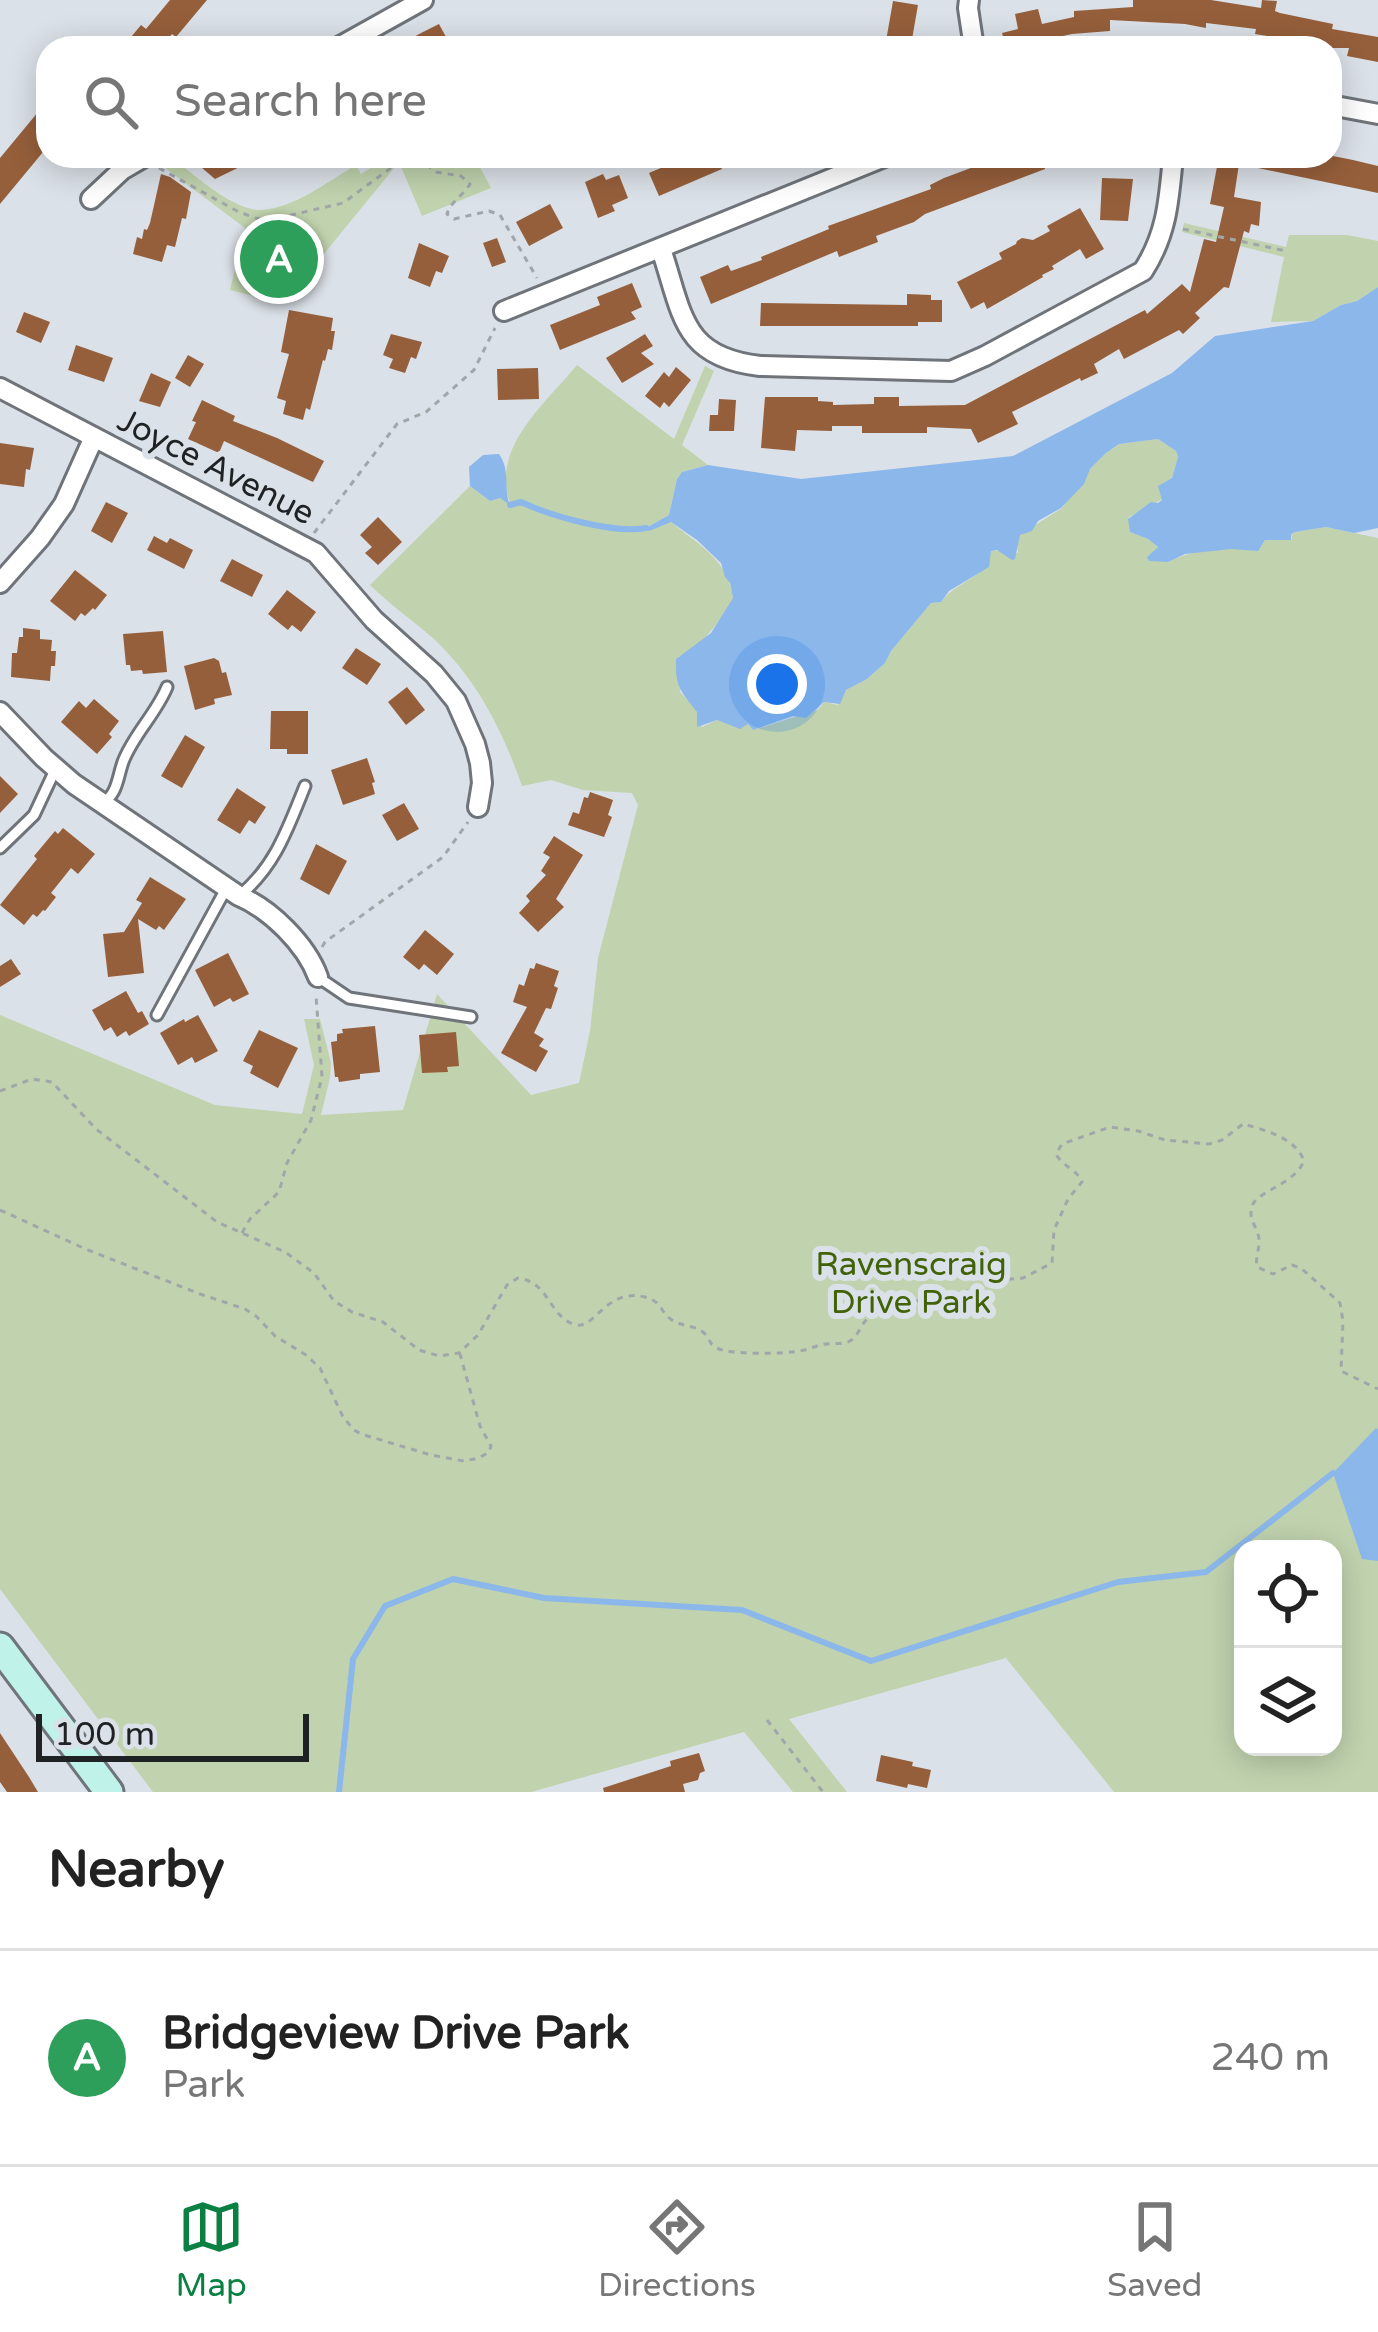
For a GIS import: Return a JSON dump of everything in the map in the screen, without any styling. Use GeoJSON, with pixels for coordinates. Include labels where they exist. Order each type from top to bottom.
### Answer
{"type":"FeatureCollection","features":[{"type":"Feature","properties":{"kind":"main road"},"geometry":{"type":"LineString","coordinates":[[0,1648],[109,1792]]}},
{"type":"Feature","properties":{"kind":"street"},"geometry":{"type":"LineString","coordinates":[[359,36],[423,0]]}},
{"type":"Feature","properties":{"kind":"street"},"geometry":{"type":"LineString","coordinates":[[969,0],[972,36]]}},
{"type":"Feature","properties":{"kind":"street"},"geometry":{"type":"LineString","coordinates":[[1342,107],[1378,114]]}},
{"type":"Feature","properties":{"kind":"street"},"geometry":{"type":"LineString","coordinates":[[91,199],[125,168]]}},
{"type":"Feature","properties":{"kind":"street"},"geometry":{"type":"LineString","coordinates":[[504,311],[857,168]]}},
{"type":"Feature","properties":{"kind":"street"},"geometry":{"type":"LineString","coordinates":[[661,249],[694,340],[710,352],[760,366],[951,370],[1143,272],[1158,248],[1172,168]]}},
{"type":"Feature","properties":{"kind":"street","name":"Joyce Avenue"},"geometry":{"type":"LineString","coordinates":[[0,388],[316,553],[456,701],[480,763],[478,807]]}},
{"type":"Feature","properties":{"kind":"street"},"geometry":{"type":"LineString","coordinates":[[0,583],[56,516],[94,437]]}},
{"type":"Feature","properties":{"kind":"street"},"geometry":{"type":"LineString","coordinates":[[0,712],[56,769],[272,915],[315,971]]}},
{"type":"Feature","properties":{"kind":"lane"},"geometry":{"type":"LineString","coordinates":[[103,804],[113,796],[130,748],[166,687]]}},
{"type":"Feature","properties":{"kind":"lane"},"geometry":{"type":"LineString","coordinates":[[0,848],[34,815],[56,769]]}},
{"type":"Feature","properties":{"kind":"lane"},"geometry":{"type":"LineString","coordinates":[[157,1015],[232,891],[260,879],[305,786]]}},
{"type":"Feature","properties":{"kind":"lane"},"geometry":{"type":"LineString","coordinates":[[315,971],[349,998],[471,1017]]}},
{"type":"Feature","properties":{"kind":"path"},"geometry":{"type":"LineString","coordinates":[[163,168],[237,211],[270,220],[343,202],[390,168]]}},
{"type":"Feature","properties":{"kind":"path"},"geometry":{"type":"LineString","coordinates":[[430,168],[461,176],[470,184],[448,208],[447,214],[454,219],[489,211],[500,214],[546,292]]}},
{"type":"Feature","properties":{"kind":"path"},"geometry":{"type":"LineString","coordinates":[[1164,225],[1286,251]]}},
{"type":"Feature","properties":{"kind":"path"},"geometry":{"type":"LineString","coordinates":[[304,545],[397,424],[426,412],[474,370],[504,311]]}},
{"type":"Feature","properties":{"kind":"path"},"geometry":{"type":"LineString","coordinates":[[242,1234],[250,1219],[279,1192],[287,1163],[311,1120],[322,1077],[315,971],[325,942],[443,856],[478,807]]}},
{"type":"Feature","properties":{"kind":"path"},"geometry":{"type":"LineString","coordinates":[[0,1091],[32,1079],[52,1082],[96,1129],[217,1222],[285,1252],[314,1273],[334,1301],[383,1322],[418,1350],[439,1356],[459,1353],[478,1335],[507,1285],[518,1278],[535,1283],[562,1316],[580,1326],[613,1299],[633,1295],[660,1303],[674,1321],[702,1330],[713,1347],[727,1352],[802,1352],[846,1342],[869,1317],[916,1301],[957,1296],[988,1281],[1023,1278],[1052,1263],[1054,1230],[1082,1182],[1059,1160],[1058,1149],[1063,1144],[1110,1127],[1209,1144],[1243,1124],[1299,1148],[1304,1161],[1290,1180],[1254,1199],[1250,1208],[1259,1238],[1257,1267],[1274,1274],[1292,1265],[1301,1268],[1340,1303],[1341,1371],[1378,1389]]}},
{"type":"Feature","properties":{"kind":"path"},"geometry":{"type":"LineString","coordinates":[[0,1210],[106,1257],[245,1309],[320,1368],[354,1430],[464,1461],[489,1452],[491,1445],[480,1426],[459,1353]]}},
{"type":"Feature","properties":{"kind":"path"},"geometry":{"type":"LineString","coordinates":[[767,1720],[823,1792]]}},
{"type":"Feature","properties":{"kind":"green space"},"geometry":{"type":"Polygon","coordinates":[[[165,168],[185,168],[225,197],[260,210],[298,200],[351,168],[361,174],[370,168],[394,168],[283,304],[230,290],[245,228],[165,168]]]}},
{"type":"Feature","properties":{"kind":"green space"},"geometry":{"type":"Polygon","coordinates":[[[402,168],[480,168],[491,188],[422,216],[402,168]]]}},
{"type":"Feature","properties":{"kind":"green space"},"geometry":{"type":"Polygon","coordinates":[[[1184,223],[1286,247],[1289,235],[1347,235],[1378,241],[1378,287],[1313,321],[1271,322],[1284,257],[1182,232],[1184,223]]]}},
{"type":"Feature","properties":{"kind":"green space","name":"Ravenscraig Drive Park"},"geometry":{"type":"Polygon","coordinates":[[[577,365],[674,439],[705,366],[714,371],[682,445],[708,465],[682,472],[669,515],[646,528],[671,522],[711,555],[730,585],[733,598],[716,624],[678,657],[680,692],[696,709],[702,727],[717,720],[739,728],[748,724],[753,730],[818,710],[824,702],[838,705],[846,690],[885,663],[931,603],[941,602],[979,573],[991,550],[1018,553],[1020,535],[1062,508],[1090,469],[1119,444],[1158,439],[1178,457],[1172,478],[1159,486],[1163,499],[1129,517],[1130,532],[1158,547],[1147,557],[1168,562],[1211,550],[1257,551],[1265,540],[1292,539],[1295,532],[1326,527],[1378,538],[1378,1792],[1114,1792],[1006,1658],[789,1719],[847,1792],[793,1792],[744,1732],[531,1792],[153,1792],[0,1589],[0,1015],[215,1105],[302,1114],[314,1065],[304,1019],[320,1019],[331,1063],[321,1115],[403,1110],[437,994],[531,1095],[579,1083],[598,958],[638,805],[632,793],[583,790],[551,780],[522,786],[497,727],[464,673],[435,640],[370,585],[470,486],[490,501],[500,498],[510,503],[508,464],[536,411],[577,365]]]}},
{"type":"Feature","properties":{"kind":"water"},"geometry":{"type":"Polygon","coordinates":[[[1378,287],[1378,528],[1354,533],[1326,527],[1295,532],[1291,540],[1265,540],[1258,551],[1231,549],[1185,554],[1168,562],[1149,561],[1147,557],[1158,547],[1130,532],[1128,519],[1151,502],[1162,500],[1158,486],[1172,478],[1178,457],[1158,439],[1119,444],[1090,469],[1084,484],[1061,508],[1020,535],[1015,559],[991,551],[989,567],[949,591],[941,602],[931,603],[885,663],[846,690],[840,704],[824,702],[806,718],[793,716],[753,730],[748,724],[740,729],[717,720],[697,727],[697,712],[678,683],[676,659],[711,633],[733,598],[721,563],[697,540],[671,522],[649,531],[646,528],[669,515],[682,472],[708,465],[801,479],[1013,456],[1172,373],[1215,336],[1313,321],[1378,287]]]}},
{"type":"Feature","properties":{"kind":"water"},"geometry":{"type":"Polygon","coordinates":[[[499,454],[510,505],[500,498],[490,501],[470,486],[469,467],[483,455],[499,454]]]}},
{"type":"Feature","properties":{"kind":"water"},"geometry":{"type":"Polygon","coordinates":[[[1376,1428],[1378,1561],[1362,1559],[1333,1473],[1376,1428]]]}},
{"type":"Feature","properties":{"kind":"building"},"geometry":{"type":"Polygon","coordinates":[[[170,0],[207,0],[177,36],[132,36],[141,25],[146,29],[170,0]]]}},
{"type":"Feature","properties":{"kind":"building"},"geometry":{"type":"Polygon","coordinates":[[[1133,0],[1211,0],[1261,8],[1262,0],[1277,1],[1275,11],[1280,13],[1378,37],[1378,62],[1347,56],[1349,48],[1342,48],[1342,36],[1268,36],[1255,34],[1256,29],[1206,23],[1206,28],[1110,20],[1110,31],[1063,36],[1002,33],[1018,29],[1015,14],[1038,9],[1042,24],[1074,17],[1074,11],[1133,7],[1133,0]]]}},
{"type":"Feature","properties":{"kind":"building"},"geometry":{"type":"Polygon","coordinates":[[[893,1],[918,5],[913,36],[887,36],[893,1]]]}},
{"type":"Feature","properties":{"kind":"building"},"geometry":{"type":"Polygon","coordinates":[[[439,24],[446,36],[416,36],[439,24]]]}},
{"type":"Feature","properties":{"kind":"building"},"geometry":{"type":"Polygon","coordinates":[[[36,114],[36,160],[0,204],[0,158],[36,114]]]}},
{"type":"Feature","properties":{"kind":"building"},"geometry":{"type":"Polygon","coordinates":[[[1342,158],[1353,160],[1378,166],[1378,193],[1258,168],[1342,168],[1342,158]]]}},
{"type":"Feature","properties":{"kind":"building"},"geometry":{"type":"Polygon","coordinates":[[[202,168],[237,168],[215,179],[202,168]]]}},
{"type":"Feature","properties":{"kind":"building"},"geometry":{"type":"Polygon","coordinates":[[[661,168],[722,169],[659,196],[649,173],[661,168]]]}},
{"type":"Feature","properties":{"kind":"building"},"geometry":{"type":"Polygon","coordinates":[[[971,168],[1045,168],[925,214],[876,236],[878,242],[839,257],[837,251],[711,304],[700,277],[728,265],[731,271],[762,260],[828,226],[931,189],[930,185],[971,168]]]}},
{"type":"Feature","properties":{"kind":"building"},"geometry":{"type":"Polygon","coordinates":[[[1217,168],[1238,168],[1234,197],[1261,202],[1259,226],[1251,224],[1249,233],[1244,231],[1229,288],[1224,287],[1195,313],[1200,318],[1183,334],[1179,330],[1124,359],[1119,349],[1094,364],[1098,373],[1012,412],[1018,424],[978,443],[971,429],[927,427],[927,433],[862,433],[862,426],[832,426],[832,431],[797,430],[795,451],[761,448],[765,397],[818,397],[833,405],[874,404],[874,397],[899,397],[899,406],[965,405],[1145,310],[1147,314],[1182,284],[1190,292],[1204,239],[1216,242],[1224,207],[1210,204],[1217,168]]]}},
{"type":"Feature","properties":{"kind":"building"},"geometry":{"type":"Polygon","coordinates":[[[161,174],[191,192],[175,247],[167,245],[162,262],[133,254],[137,237],[142,239],[150,223],[161,174]]]}},
{"type":"Feature","properties":{"kind":"building"},"geometry":{"type":"Polygon","coordinates":[[[603,174],[606,180],[619,175],[628,198],[612,205],[615,211],[598,218],[585,182],[603,174]]]}},
{"type":"Feature","properties":{"kind":"building"},"geometry":{"type":"Polygon","coordinates":[[[1102,178],[1133,179],[1128,221],[1100,220],[1102,178]]]}},
{"type":"Feature","properties":{"kind":"building"},"geometry":{"type":"Polygon","coordinates":[[[550,204],[563,228],[529,246],[516,222],[550,204]]]}},
{"type":"Feature","properties":{"kind":"building"},"geometry":{"type":"Polygon","coordinates":[[[1080,208],[1104,249],[1086,259],[1080,249],[987,309],[984,302],[971,309],[957,282],[1002,259],[999,253],[1022,238],[1033,240],[1050,231],[1047,226],[1080,208]]]}},
{"type":"Feature","properties":{"kind":"building"},"geometry":{"type":"Polygon","coordinates":[[[497,238],[506,262],[492,267],[483,243],[497,238]]]}},
{"type":"Feature","properties":{"kind":"building"},"geometry":{"type":"Polygon","coordinates":[[[419,243],[449,256],[430,287],[408,278],[419,243]]]}},
{"type":"Feature","properties":{"kind":"building"},"geometry":{"type":"Polygon","coordinates":[[[632,283],[642,307],[631,312],[636,319],[560,350],[550,325],[600,305],[597,297],[632,283]]]}},
{"type":"Feature","properties":{"kind":"building"},"geometry":{"type":"Polygon","coordinates":[[[907,294],[942,300],[942,322],[760,326],[761,303],[907,305],[907,294]]]}},
{"type":"Feature","properties":{"kind":"building"},"geometry":{"type":"Polygon","coordinates":[[[289,310],[333,318],[331,331],[335,331],[332,350],[328,349],[323,360],[303,420],[283,414],[286,401],[277,398],[289,354],[281,352],[289,310]]]}},
{"type":"Feature","properties":{"kind":"building"},"geometry":{"type":"Polygon","coordinates":[[[24,312],[50,322],[41,343],[16,332],[24,312]]]}},
{"type":"Feature","properties":{"kind":"building"},"geometry":{"type":"Polygon","coordinates":[[[391,334],[422,342],[405,373],[389,368],[393,359],[383,355],[391,334]]]}},
{"type":"Feature","properties":{"kind":"building"},"geometry":{"type":"Polygon","coordinates":[[[645,334],[653,346],[641,353],[654,364],[622,383],[606,358],[645,334]]]}},
{"type":"Feature","properties":{"kind":"building"},"geometry":{"type":"Polygon","coordinates":[[[76,345],[113,358],[104,382],[68,370],[76,345]]]}},
{"type":"Feature","properties":{"kind":"building"},"geometry":{"type":"Polygon","coordinates":[[[188,355],[204,364],[190,387],[175,378],[188,355]]]}},
{"type":"Feature","properties":{"kind":"building"},"geometry":{"type":"Polygon","coordinates":[[[676,367],[691,380],[669,407],[664,402],[660,408],[645,396],[664,372],[669,377],[676,367]]]}},
{"type":"Feature","properties":{"kind":"building"},"geometry":{"type":"Polygon","coordinates":[[[538,368],[539,399],[498,400],[497,369],[538,368]]]}},
{"type":"Feature","properties":{"kind":"building"},"geometry":{"type":"Polygon","coordinates":[[[151,373],[171,382],[160,407],[139,401],[151,373]]]}},
{"type":"Feature","properties":{"kind":"building"},"geometry":{"type":"Polygon","coordinates":[[[719,399],[736,400],[734,431],[709,431],[710,415],[718,415],[719,399]]]}},
{"type":"Feature","properties":{"kind":"building"},"geometry":{"type":"Polygon","coordinates":[[[202,400],[235,416],[233,421],[324,461],[313,482],[224,441],[219,453],[188,439],[202,400]]]}},
{"type":"Feature","properties":{"kind":"building"},"geometry":{"type":"Polygon","coordinates":[[[0,443],[34,448],[24,487],[0,484],[0,443]]]}},
{"type":"Feature","properties":{"kind":"building"},"geometry":{"type":"Polygon","coordinates":[[[106,502],[128,513],[112,543],[91,531],[106,502]]]}},
{"type":"Feature","properties":{"kind":"building"},"geometry":{"type":"Polygon","coordinates":[[[378,517],[402,542],[378,565],[365,553],[372,547],[360,535],[378,517]]]}},
{"type":"Feature","properties":{"kind":"building"},"geometry":{"type":"Polygon","coordinates":[[[154,536],[193,550],[184,569],[147,550],[154,536]]]}},
{"type":"Feature","properties":{"kind":"building"},"geometry":{"type":"Polygon","coordinates":[[[232,559],[263,575],[252,597],[220,581],[232,559]]]}},
{"type":"Feature","properties":{"kind":"building"},"geometry":{"type":"Polygon","coordinates":[[[75,570],[107,595],[95,610],[85,616],[81,613],[75,621],[50,601],[75,570]]]}},
{"type":"Feature","properties":{"kind":"building"},"geometry":{"type":"Polygon","coordinates":[[[287,590],[316,612],[301,632],[292,625],[288,630],[268,614],[287,590]]]}},
{"type":"Feature","properties":{"kind":"building"},"geometry":{"type":"Polygon","coordinates":[[[23,628],[40,630],[40,639],[52,640],[51,651],[56,651],[50,681],[11,677],[12,653],[17,653],[23,628]]]}},
{"type":"Feature","properties":{"kind":"building"},"geometry":{"type":"Polygon","coordinates":[[[163,631],[167,672],[131,671],[126,665],[123,634],[163,631]]]}},
{"type":"Feature","properties":{"kind":"building"},"geometry":{"type":"Polygon","coordinates":[[[356,648],[381,664],[367,685],[342,668],[356,648]]]}},
{"type":"Feature","properties":{"kind":"building"},"geometry":{"type":"Polygon","coordinates":[[[214,658],[222,673],[226,672],[232,695],[195,710],[184,666],[214,658]]]}},
{"type":"Feature","properties":{"kind":"building"},"geometry":{"type":"Polygon","coordinates":[[[407,687],[425,710],[406,725],[388,702],[407,687]]]}},
{"type":"Feature","properties":{"kind":"building"},"geometry":{"type":"Polygon","coordinates":[[[94,699],[119,721],[97,754],[61,722],[79,701],[86,708],[94,699]]]}},
{"type":"Feature","properties":{"kind":"building"},"geometry":{"type":"Polygon","coordinates":[[[271,711],[308,711],[308,754],[270,749],[271,711]]]}},
{"type":"Feature","properties":{"kind":"building"},"geometry":{"type":"Polygon","coordinates":[[[185,735],[205,747],[182,788],[161,776],[185,735]]]}},
{"type":"Feature","properties":{"kind":"building"},"geometry":{"type":"Polygon","coordinates":[[[367,758],[375,794],[343,805],[331,770],[367,758]]]}},
{"type":"Feature","properties":{"kind":"building"},"geometry":{"type":"Polygon","coordinates":[[[0,776],[18,794],[0,813],[0,776]]]}},
{"type":"Feature","properties":{"kind":"building"},"geometry":{"type":"Polygon","coordinates":[[[237,788],[266,807],[255,824],[249,820],[240,834],[217,820],[237,788]]]}},
{"type":"Feature","properties":{"kind":"building"},"geometry":{"type":"Polygon","coordinates":[[[590,792],[613,800],[604,837],[568,825],[590,792]]]}},
{"type":"Feature","properties":{"kind":"building"},"geometry":{"type":"Polygon","coordinates":[[[404,803],[419,829],[397,841],[382,815],[404,803]]]}},
{"type":"Feature","properties":{"kind":"building"},"geometry":{"type":"Polygon","coordinates":[[[63,828],[95,854],[78,874],[71,868],[51,893],[56,897],[45,911],[37,917],[33,914],[24,925],[0,905],[37,859],[34,856],[63,828]]]}},
{"type":"Feature","properties":{"kind":"building"},"geometry":{"type":"Polygon","coordinates":[[[554,836],[583,855],[556,899],[564,907],[538,932],[519,913],[530,901],[526,896],[546,875],[541,871],[550,857],[543,853],[554,836]]]}},
{"type":"Feature","properties":{"kind":"building"},"geometry":{"type":"Polygon","coordinates":[[[316,844],[347,861],[329,895],[300,879],[316,844]]]}},
{"type":"Feature","properties":{"kind":"building"},"geometry":{"type":"Polygon","coordinates":[[[150,877],[186,899],[164,930],[138,919],[144,973],[108,977],[103,934],[124,932],[142,903],[136,900],[150,877]]]}},
{"type":"Feature","properties":{"kind":"building"},"geometry":{"type":"Polygon","coordinates":[[[425,930],[454,954],[437,975],[424,964],[419,970],[403,957],[425,930]]]}},
{"type":"Feature","properties":{"kind":"building"},"geometry":{"type":"Polygon","coordinates":[[[228,953],[249,994],[214,1007],[195,970],[228,953]]]}},
{"type":"Feature","properties":{"kind":"building"},"geometry":{"type":"Polygon","coordinates":[[[11,959],[21,974],[0,987],[0,966],[11,959]]]}},
{"type":"Feature","properties":{"kind":"building"},"geometry":{"type":"Polygon","coordinates":[[[536,963],[559,971],[551,1009],[546,1008],[534,1033],[544,1039],[539,1046],[548,1051],[536,1072],[501,1053],[527,1007],[513,1002],[519,984],[524,986],[536,963]]]}},
{"type":"Feature","properties":{"kind":"building"},"geometry":{"type":"Polygon","coordinates":[[[126,991],[149,1024],[117,1037],[111,1027],[104,1031],[92,1010],[126,991]]]}},
{"type":"Feature","properties":{"kind":"building"},"geometry":{"type":"Polygon","coordinates":[[[198,1015],[218,1051],[195,1063],[192,1057],[178,1065],[160,1033],[198,1015]]]}},
{"type":"Feature","properties":{"kind":"building"},"geometry":{"type":"Polygon","coordinates":[[[375,1026],[380,1072],[339,1082],[331,1042],[337,1041],[342,1029],[375,1026]]]}},
{"type":"Feature","properties":{"kind":"building"},"geometry":{"type":"Polygon","coordinates":[[[259,1030],[298,1048],[278,1088],[250,1073],[253,1066],[243,1061],[259,1030]]]}},
{"type":"Feature","properties":{"kind":"building"},"geometry":{"type":"Polygon","coordinates":[[[456,1032],[459,1066],[447,1067],[448,1072],[422,1073],[419,1035],[456,1032]]]}},
{"type":"Feature","properties":{"kind":"building"},"geometry":{"type":"Polygon","coordinates":[[[0,1733],[38,1792],[7,1792],[0,1782],[0,1733]]]}},
{"type":"Feature","properties":{"kind":"building"},"geometry":{"type":"Polygon","coordinates":[[[699,1753],[705,1771],[698,1780],[683,1784],[685,1792],[604,1792],[603,1788],[699,1753]]]}},
{"type":"Feature","properties":{"kind":"building"},"geometry":{"type":"Polygon","coordinates":[[[881,1755],[931,1770],[927,1788],[876,1781],[881,1755]]]}},
{"type":"Feature","properties":{"kind":"waterway"},"geometry":{"type":"LineString","coordinates":[[510,505],[521,502],[600,526],[646,528]]}},
{"type":"Feature","properties":{"kind":"waterway"},"geometry":{"type":"LineString","coordinates":[[339,1792],[353,1659],[385,1606],[453,1579],[544,1598],[742,1610],[871,1661],[1118,1582],[1206,1572],[1333,1473]]}},
{"type":"Feature","properties":{"kind":"place","name":"Bridgeview Drive Park"},"geometry":{"type":"Point","coordinates":[279,259]}}]}
